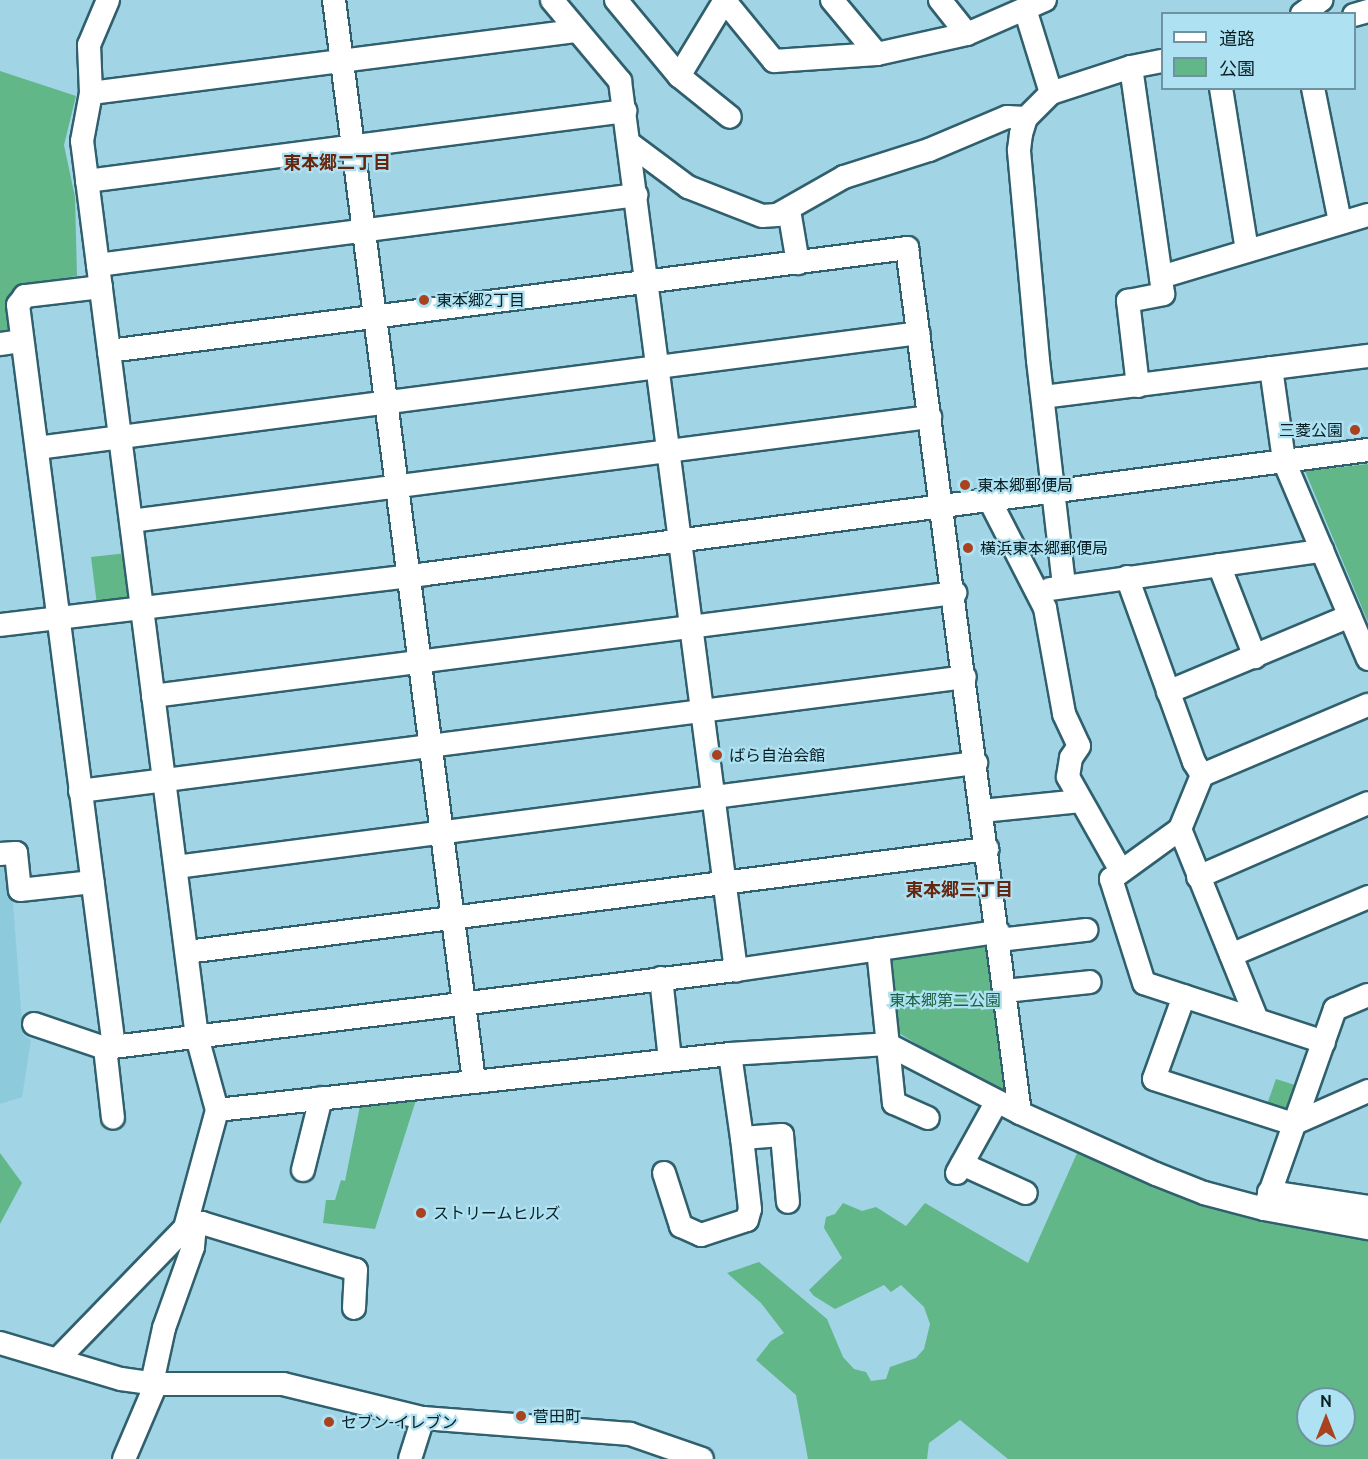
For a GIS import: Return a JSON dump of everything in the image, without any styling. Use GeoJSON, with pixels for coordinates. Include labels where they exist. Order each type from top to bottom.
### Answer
{"type":"FeatureCollection","features":[{"type":"Feature","properties":{"kind":"street"},"geometry":{"type":"LineString","coordinates":[[108,0],[89,45],[92,93],[82,141],[197,1036],[217,1110],[190,1227],[193,1247],[164,1328],[154,1384],[124,1459]]}},
{"type":"Feature","properties":{"kind":"street"},"geometry":{"type":"LineString","coordinates":[[334,0],[444,832],[474,1081]]}},
{"type":"Feature","properties":{"kind":"street"},"geometry":{"type":"LineString","coordinates":[[552,0],[620,81],[736,970]]}},
{"type":"Feature","properties":{"kind":"street"},"geometry":{"type":"LineString","coordinates":[[616,0],[679,76],[730,117]]}},
{"type":"Feature","properties":{"kind":"street"},"geometry":{"type":"LineString","coordinates":[[679,76],[724,0],[774,61],[877,54],[967,34],[1035,4],[1051,93]]}},
{"type":"Feature","properties":{"kind":"street"},"geometry":{"type":"LineString","coordinates":[[832,0],[877,54]]}},
{"type":"Feature","properties":{"kind":"street"},"geometry":{"type":"LineString","coordinates":[[940,0],[967,34]]}},
{"type":"Feature","properties":{"kind":"street"},"geometry":{"type":"LineString","coordinates":[[1305,12],[1321,0]]}},
{"type":"Feature","properties":{"kind":"street"},"geometry":{"type":"LineString","coordinates":[[92,93],[577,30]]}},
{"type":"Feature","properties":{"kind":"street"},"geometry":{"type":"LineString","coordinates":[[1064,585],[1019,150],[1026,118],[1051,93],[1131,67],[1161,61]]}},
{"type":"Feature","properties":{"kind":"street"},"geometry":{"type":"LineString","coordinates":[[1131,67],[1163,294],[1128,301],[1138,386]]}},
{"type":"Feature","properties":{"kind":"street"},"geometry":{"type":"LineString","coordinates":[[1221,90],[1247,250]]}},
{"type":"Feature","properties":{"kind":"street"},"geometry":{"type":"LineString","coordinates":[[1313,90],[1340,222]]}},
{"type":"Feature","properties":{"kind":"street"},"geometry":{"type":"LineString","coordinates":[[87,181],[625,111]]}},
{"type":"Feature","properties":{"kind":"street"},"geometry":{"type":"LineString","coordinates":[[629,143],[688,188],[762,216],[789,210],[844,177],[929,150],[1007,117],[1026,118]]}},
{"type":"Feature","properties":{"kind":"street"},"geometry":{"type":"LineString","coordinates":[[113,1118],[109,1047],[93,882],[18,305],[25,296],[99,276],[365,231],[636,195]]}},
{"type":"Feature","properties":{"kind":"street"},"geometry":{"type":"LineString","coordinates":[[789,210],[798,263]]}},
{"type":"Feature","properties":{"kind":"street"},"geometry":{"type":"LineString","coordinates":[[1161,277],[1368,214]]}},
{"type":"Feature","properties":{"kind":"street"},"geometry":{"type":"LineString","coordinates":[[109,351],[907,248],[943,506],[1020,1113]]}},
{"type":"Feature","properties":{"kind":"street"},"geometry":{"type":"LineString","coordinates":[[37,448],[919,333]]}},
{"type":"Feature","properties":{"kind":"street"},"geometry":{"type":"LineString","coordinates":[[0,344],[22,341]]}},
{"type":"Feature","properties":{"kind":"street"},"geometry":{"type":"LineString","coordinates":[[1043,397],[1368,356]]}},
{"type":"Feature","properties":{"kind":"street"},"geometry":{"type":"LineString","coordinates":[[1271,368],[1284,461],[1368,658]]}},
{"type":"Feature","properties":{"kind":"street"},"geometry":{"type":"LineString","coordinates":[[131,520],[930,417]]}},
{"type":"Feature","properties":{"kind":"street"},"geometry":{"type":"LineString","coordinates":[[0,625],[410,576],[1368,450]]}},
{"type":"Feature","properties":{"kind":"street"},"geometry":{"type":"LineString","coordinates":[[989,499],[1045,608],[1064,714],[1079,746],[1071,758],[1068,777],[1121,871]]}},
{"type":"Feature","properties":{"kind":"street"},"geometry":{"type":"LineString","coordinates":[[1038,592],[1064,585],[1322,551]]}},
{"type":"Feature","properties":{"kind":"street"},"geometry":{"type":"LineString","coordinates":[[1219,565],[1254,657]]}},
{"type":"Feature","properties":{"kind":"street"},"geometry":{"type":"LineString","coordinates":[[1127,577],[1168,692],[1202,776]]}},
{"type":"Feature","properties":{"kind":"street"},"geometry":{"type":"LineString","coordinates":[[153,696],[954,593]]}},
{"type":"Feature","properties":{"kind":"street"},"geometry":{"type":"LineString","coordinates":[[1168,692],[1350,616]]}},
{"type":"Feature","properties":{"kind":"street"},"geometry":{"type":"LineString","coordinates":[[80,791],[965,677]]}},
{"type":"Feature","properties":{"kind":"street"},"geometry":{"type":"LineString","coordinates":[[1324,1042],[1144,983],[1111,879],[1180,829],[1202,776],[1368,705]]}},
{"type":"Feature","properties":{"kind":"street"},"geometry":{"type":"LineString","coordinates":[[176,867],[976,763]]}},
{"type":"Feature","properties":{"kind":"street"},"geometry":{"type":"LineString","coordinates":[[982,811],[1080,801]]}},
{"type":"Feature","properties":{"kind":"street"},"geometry":{"type":"LineString","coordinates":[[1198,877],[1368,803]]}},
{"type":"Feature","properties":{"kind":"street"},"geometry":{"type":"LineString","coordinates":[[1180,829],[1257,1020]]}},
{"type":"Feature","properties":{"kind":"street"},"geometry":{"type":"LineString","coordinates":[[187,952],[987,849]]}},
{"type":"Feature","properties":{"kind":"street"},"geometry":{"type":"LineString","coordinates":[[0,854],[16,853],[20,890],[93,882]]}},
{"type":"Feature","properties":{"kind":"street"},"geometry":{"type":"LineString","coordinates":[[1232,955],[1368,897]]}},
{"type":"Feature","properties":{"kind":"street"},"geometry":{"type":"LineString","coordinates":[[34,1024],[109,1047],[736,970],[878,949],[998,936],[1086,930]]}},
{"type":"Feature","properties":{"kind":"street"},"geometry":{"type":"LineString","coordinates":[[878,949],[894,1103],[928,1118]]}},
{"type":"Feature","properties":{"kind":"street"},"geometry":{"type":"LineString","coordinates":[[661,978],[670,1060]]}},
{"type":"Feature","properties":{"kind":"street"},"geometry":{"type":"LineString","coordinates":[[1005,991],[1090,982]]}},
{"type":"Feature","properties":{"kind":"street"},"geometry":{"type":"LineString","coordinates":[[1267,1201],[1335,1009],[1368,995]]}},
{"type":"Feature","properties":{"kind":"street"},"geometry":{"type":"LineString","coordinates":[[1184,996],[1154,1079],[1293,1124],[1366,1099]]}},
{"type":"Feature","properties":{"kind":"street"},"geometry":{"type":"LineString","coordinates":[[217,1110],[730,1054],[887,1044],[1020,1113],[1204,1193],[1267,1201],[1368,1207]]}},
{"type":"Feature","properties":{"kind":"street"},"geometry":{"type":"LineString","coordinates":[[673,1184],[681,1226],[701,1234],[747,1220],[750,1209],[730,1054]]}},
{"type":"Feature","properties":{"kind":"street"},"geometry":{"type":"LineString","coordinates":[[303,1170],[321,1098]]}},
{"type":"Feature","properties":{"kind":"street"},"geometry":{"type":"LineString","coordinates":[[998,1101],[960,1168],[1026,1193]]}},
{"type":"Feature","properties":{"kind":"street"},"geometry":{"type":"LineString","coordinates":[[742,1138],[782,1135],[788,1202]]}},
{"type":"Feature","properties":{"kind":"street"},"geometry":{"type":"LineString","coordinates":[[1267,1201],[1368,1228]]}},
{"type":"Feature","properties":{"kind":"street"},"geometry":{"type":"LineString","coordinates":[[57,1360],[190,1227],[202,1223],[356,1270],[354,1308]]}},
{"type":"Feature","properties":{"kind":"street"},"geometry":{"type":"LineString","coordinates":[[0,1343],[121,1379],[154,1384],[283,1384],[423,1418],[630,1434],[652,1438],[702,1459]]}},
{"type":"Feature","properties":{"kind":"street"},"geometry":{"type":"LineString","coordinates":[[410,1459],[423,1418]]}},
{"type":"Feature","properties":{"kind":"shaded area"},"geometry":{"type":"Polygon","coordinates":[[[0,863],[10,864],[23,1035],[31,1040],[22,1097],[0,1104],[0,863]]]}},
{"type":"Feature","properties":{"kind":"green space"},"geometry":{"type":"Polygon","coordinates":[[[0,71],[76,96],[64,145],[75,197],[77,276],[16,286],[9,303],[10,338],[0,339],[0,71]]]}},
{"type":"Feature","properties":{"kind":"green space"},"geometry":{"type":"Polygon","coordinates":[[[1368,464],[1368,622],[1305,471],[1368,464]]]}},
{"type":"Feature","properties":{"kind":"green space"},"geometry":{"type":"Polygon","coordinates":[[[127,553],[134,595],[127,602],[97,605],[91,557],[127,553]]]}},
{"type":"Feature","properties":{"kind":"green space","name":"東本郷第二公園"},"geometry":{"type":"Polygon","coordinates":[[[992,941],[1011,1102],[894,1030],[884,956],[992,941]]]}},
{"type":"Feature","properties":{"kind":"green space"},"geometry":{"type":"Polygon","coordinates":[[[1276,1079],[1298,1086],[1286,1118],[1265,1110],[1276,1079]]]}},
{"type":"Feature","properties":{"kind":"green space"},"geometry":{"type":"Polygon","coordinates":[[[416,1100],[375,1229],[323,1223],[326,1200],[335,1200],[341,1180],[345,1181],[360,1106],[416,1100]]]}},
{"type":"Feature","properties":{"kind":"green space"},"geometry":{"type":"Polygon","coordinates":[[[1078,1151],[1189,1199],[1242,1215],[1368,1235],[1368,1459],[1008,1459],[960,1420],[929,1443],[927,1459],[808,1459],[796,1395],[756,1360],[771,1341],[784,1333],[761,1303],[727,1273],[759,1262],[827,1319],[843,1357],[854,1369],[866,1372],[871,1381],[886,1379],[890,1367],[916,1358],[924,1349],[930,1324],[924,1307],[901,1285],[891,1292],[884,1285],[835,1309],[814,1296],[809,1290],[842,1258],[824,1228],[826,1217],[835,1214],[843,1203],[862,1211],[876,1207],[906,1226],[925,1203],[1028,1263],[1078,1151]]]}},
{"type":"Feature","properties":{"kind":"green space"},"geometry":{"type":"Polygon","coordinates":[[[0,1153],[22,1183],[0,1224],[0,1153]]]}},
{"type":"Feature","properties":{"kind":"place","name":"東本郷2丁目"},"geometry":{"type":"Point","coordinates":[424,300]}},
{"type":"Feature","properties":{"kind":"place","name":"三菱公園"},"geometry":{"type":"Point","coordinates":[1355,430]}},
{"type":"Feature","properties":{"kind":"place","name":"東本郷郵便局"},"geometry":{"type":"Point","coordinates":[965,485]}},
{"type":"Feature","properties":{"kind":"place","name":"横浜東本郷郵便局"},"geometry":{"type":"Point","coordinates":[968,548]}},
{"type":"Feature","properties":{"kind":"place","name":"ばら自治会館"},"geometry":{"type":"Point","coordinates":[717,755]}},
{"type":"Feature","properties":{"kind":"place","name":"ストリームヒルズ"},"geometry":{"type":"Point","coordinates":[421,1213]}},
{"type":"Feature","properties":{"kind":"place","name":"菅田町"},"geometry":{"type":"Point","coordinates":[521,1416]}},
{"type":"Feature","properties":{"kind":"place","name":"セブン-イレブン"},"geometry":{"type":"Point","coordinates":[329,1422]}},
{"type":"Feature","properties":{"kind":"district","name":"東本郷二丁目"},"geometry":{"type":"Point","coordinates":[337,162]}},
{"type":"Feature","properties":{"kind":"district","name":"東本郷三丁目"},"geometry":{"type":"Point","coordinates":[959,889]}}]}
